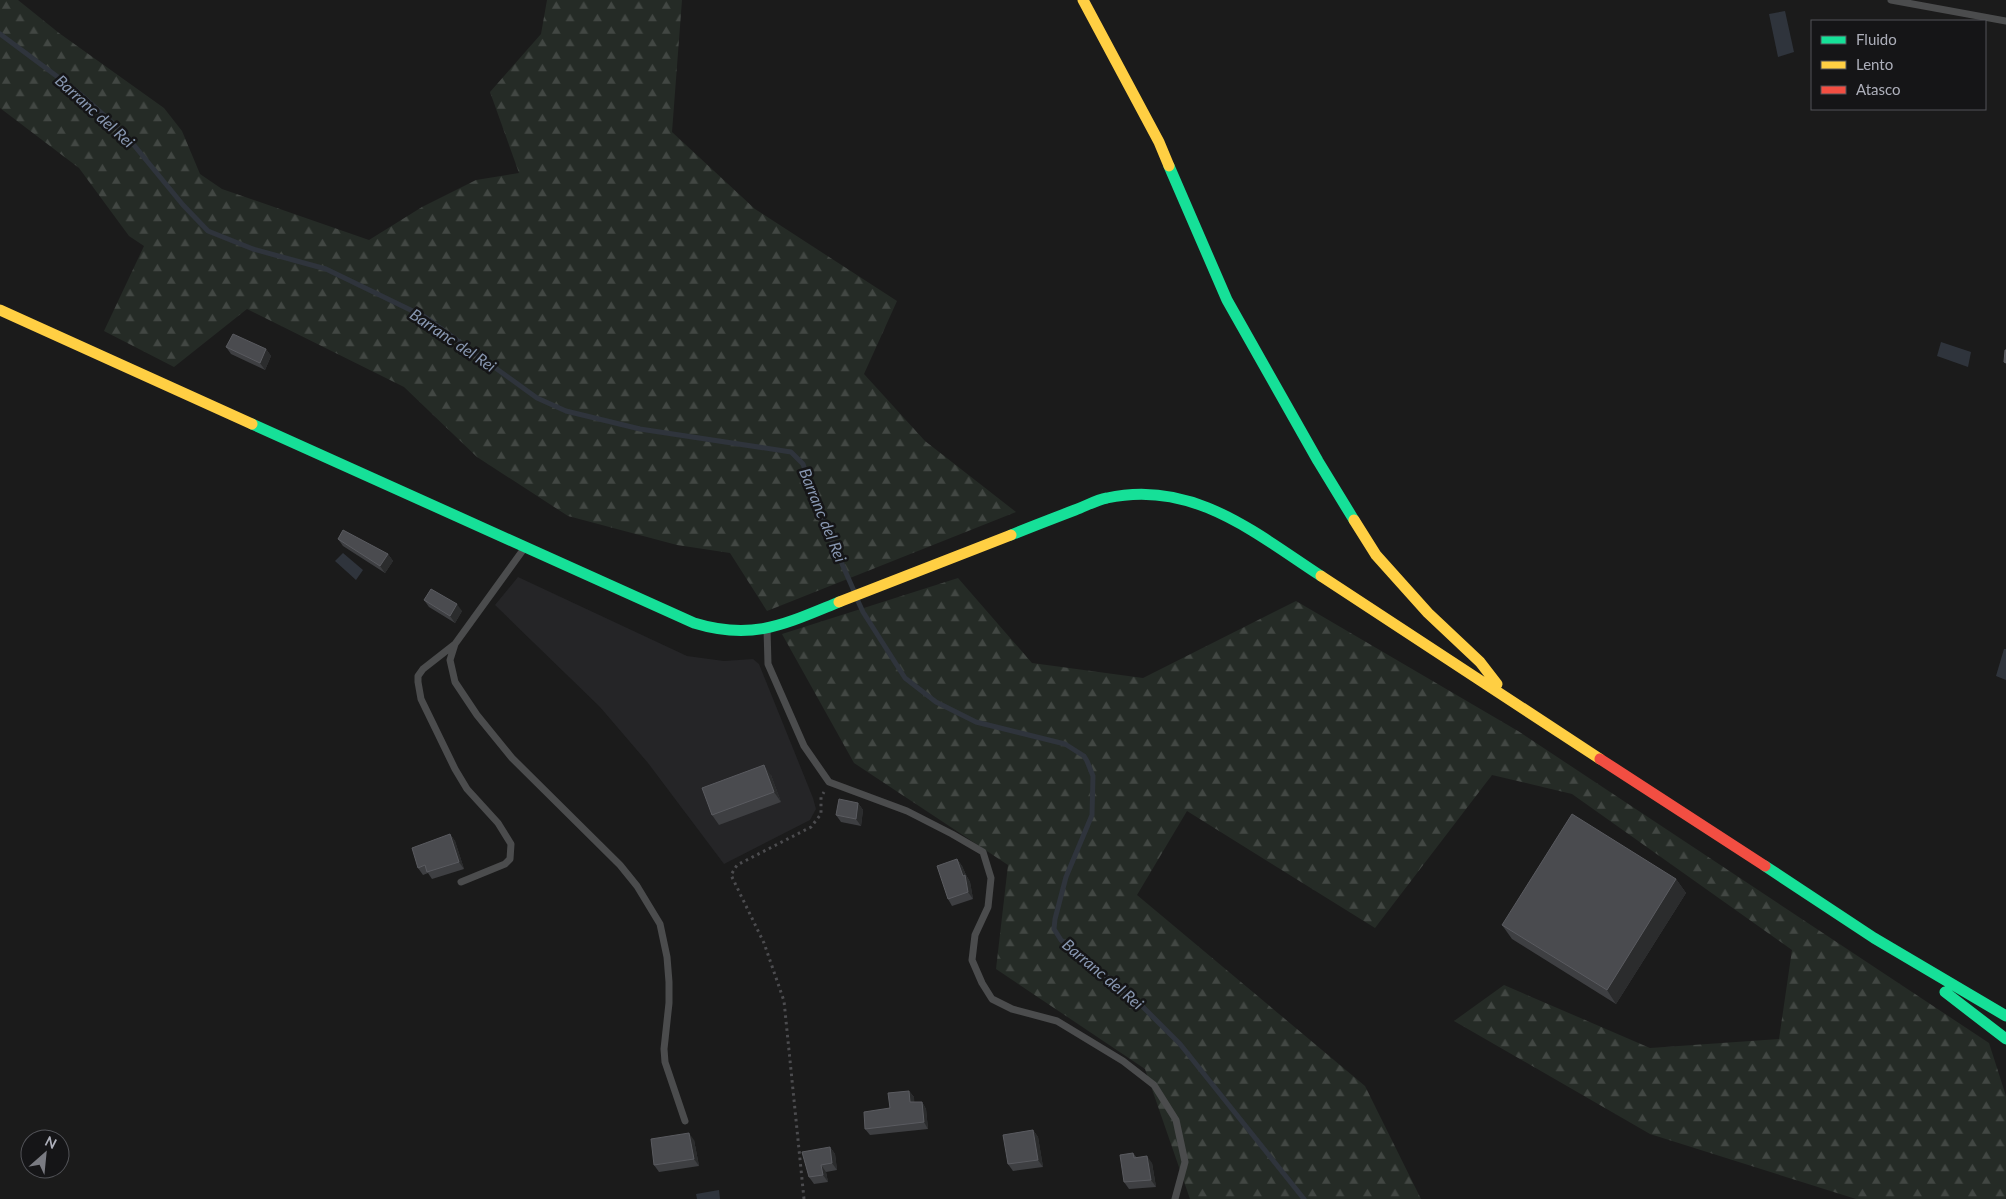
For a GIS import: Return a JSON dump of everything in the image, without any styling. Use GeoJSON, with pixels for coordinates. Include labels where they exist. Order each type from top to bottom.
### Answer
{"type":"FeatureCollection","features":[{"type":"Feature","properties":{"kind":"main road"},"geometry":{"type":"LineString","coordinates":[[1083,0],[1159,142],[1228,300],[1318,461],[1376,555],[1428,613],[1480,662],[1508,698]]}},
{"type":"Feature","properties":{"kind":"main road"},"geometry":{"type":"LineString","coordinates":[[0,310],[693,624],[722,631],[738,632],[778,626],[1105,498],[1138,492],[1182,496],[1210,506],[1248,528],[1874,938],[2006,1016]]}},
{"type":"Feature","properties":{"kind":"main road"},"geometry":{"type":"LineString","coordinates":[[1874,938],[2006,1039]]}},
{"type":"Feature","properties":{"kind":"lane"},"geometry":{"type":"LineString","coordinates":[[1891,0],[2006,21]]}},
{"type":"Feature","properties":{"kind":"lane"},"geometry":{"type":"LineString","coordinates":[[461,882],[505,864],[510,859],[511,844],[498,823],[467,789],[455,769],[421,699],[418,676],[432,661],[455,644],[524,548]]}},
{"type":"Feature","properties":{"kind":"lane"},"geometry":{"type":"LineString","coordinates":[[767,629],[768,664],[804,746],[829,782],[907,811],[982,852],[991,878],[988,907],[975,935],[972,960],[982,983],[992,999],[1012,1009],[1057,1022],[1123,1061],[1154,1084],[1176,1120],[1185,1162],[1175,1199]]}},
{"type":"Feature","properties":{"kind":"lane"},"geometry":{"type":"LineString","coordinates":[[455,644],[450,660],[455,682],[477,715],[512,758],[620,865],[637,886],[660,924],[667,957],[669,982],[669,1003],[664,1049],[665,1062],[685,1121]]}},
{"type":"Feature","properties":{"kind":"path"},"geometry":{"type":"LineString","coordinates":[[804,1199],[784,1001],[764,943],[731,875],[737,865],[811,827],[821,814],[821,797],[829,782]]}},
{"type":"Feature","properties":{"kind":"shaded area"},"geometry":{"type":"Polygon","coordinates":[[[1785,11],[1794,52],[1778,57],[1769,14],[1785,11]]]}},
{"type":"Feature","properties":{"kind":"shaded area"},"geometry":{"type":"Polygon","coordinates":[[[1941,342],[1971,352],[1968,367],[1937,356],[1941,342]]]}},
{"type":"Feature","properties":{"kind":"shaded area"},"geometry":{"type":"Polygon","coordinates":[[[343,553],[363,570],[356,580],[335,561],[343,553]]]}},
{"type":"Feature","properties":{"kind":"shaded area"},"geometry":{"type":"Polygon","coordinates":[[[518,577],[687,656],[724,661],[753,659],[759,664],[813,798],[816,809],[810,820],[724,864],[648,763],[600,707],[495,605],[518,577]]]}},
{"type":"Feature","properties":{"kind":"shaded area"},"geometry":{"type":"Polygon","coordinates":[[[2004,649],[2006,649],[2006,680],[1996,676],[2004,649]]]}},
{"type":"Feature","properties":{"kind":"shaded area"},"geometry":{"type":"Polygon","coordinates":[[[719,1190],[720,1199],[697,1199],[696,1194],[719,1190]]]}},
{"type":"Feature","properties":{"kind":"green space"},"geometry":{"type":"Polygon","coordinates":[[[0,0],[18,0],[59,33],[164,108],[182,131],[200,174],[222,189],[369,240],[422,207],[476,180],[519,173],[490,92],[541,34],[547,0],[682,0],[672,132],[755,209],[897,301],[864,374],[925,441],[1016,512],[767,611],[730,553],[677,545],[568,516],[477,457],[404,387],[247,309],[174,367],[104,331],[144,246],[129,236],[79,168],[0,108],[0,0]]]}},
{"type":"Feature","properties":{"kind":"green space"},"geometry":{"type":"Polygon","coordinates":[[[958,578],[1032,663],[1143,678],[1296,601],[1518,731],[1989,1043],[2006,1096],[2006,1199],[1856,1199],[1650,1134],[1454,1021],[1504,985],[1650,1048],[1779,1039],[1792,950],[1572,794],[1492,775],[1375,928],[1187,811],[1137,895],[1365,1086],[1421,1199],[1190,1199],[1145,1069],[996,969],[1008,865],[854,763],[782,634],[958,578]]]}},
{"type":"Feature","properties":{"kind":"building"},"geometry":{"type":"Polygon","coordinates":[[[233,334],[266,349],[260,363],[226,347],[233,334]]]}},
{"type":"Feature","properties":{"kind":"building"},"geometry":{"type":"Polygon","coordinates":[[[2006,350],[2006,363],[2004,362],[2006,350]]]}},
{"type":"Feature","properties":{"kind":"building"},"geometry":{"type":"Polygon","coordinates":[[[343,530],[388,554],[380,566],[338,539],[343,530]]]}},
{"type":"Feature","properties":{"kind":"building"},"geometry":{"type":"Polygon","coordinates":[[[431,589],[457,604],[450,616],[424,600],[431,589]]]}},
{"type":"Feature","properties":{"kind":"building"},"geometry":{"type":"Polygon","coordinates":[[[764,765],[774,792],[712,815],[702,788],[764,765]]]}},
{"type":"Feature","properties":{"kind":"building"},"geometry":{"type":"Polygon","coordinates":[[[839,799],[858,803],[856,819],[836,815],[839,799]]]}},
{"type":"Feature","properties":{"kind":"building"},"geometry":{"type":"Polygon","coordinates":[[[1572,814],[1676,879],[1607,990],[1502,925],[1572,814]]]}},
{"type":"Feature","properties":{"kind":"building"},"geometry":{"type":"Polygon","coordinates":[[[450,834],[459,862],[427,872],[425,865],[418,868],[412,848],[450,834]]]}},
{"type":"Feature","properties":{"kind":"building"},"geometry":{"type":"Polygon","coordinates":[[[957,859],[963,876],[965,875],[968,892],[948,899],[937,866],[957,859]]]}},
{"type":"Feature","properties":{"kind":"building"},"geometry":{"type":"Polygon","coordinates":[[[909,1091],[910,1102],[922,1102],[924,1122],[865,1129],[864,1112],[890,1108],[888,1093],[909,1091]]]}},
{"type":"Feature","properties":{"kind":"building"},"geometry":{"type":"Polygon","coordinates":[[[1033,1130],[1038,1160],[1008,1164],[1003,1135],[1033,1130]]]}},
{"type":"Feature","properties":{"kind":"building"},"geometry":{"type":"Polygon","coordinates":[[[689,1133],[694,1159],[654,1165],[651,1139],[689,1133]]]}},
{"type":"Feature","properties":{"kind":"building"},"geometry":{"type":"Polygon","coordinates":[[[830,1147],[832,1163],[821,1165],[823,1175],[809,1177],[802,1152],[830,1147]]]}},
{"type":"Feature","properties":{"kind":"building"},"geometry":{"type":"Polygon","coordinates":[[[1133,1153],[1134,1158],[1147,1156],[1151,1180],[1124,1182],[1120,1155],[1133,1153]]]}},
{"type":"Feature","properties":{"kind":"waterway","name":"Barranc del Rei"},"geometry":{"type":"LineString","coordinates":[[0,34],[78,92],[124,133],[183,205],[208,231],[253,249],[326,269],[425,317],[537,398],[566,411],[640,429],[791,452],[803,464],[820,514],[854,591]]}},
{"type":"Feature","properties":{"kind":"waterway","name":"Barranc del Rei"},"geometry":{"type":"LineString","coordinates":[[857,599],[863,612],[905,678],[936,702],[976,722],[1065,744],[1084,756],[1093,776],[1092,815],[1066,877],[1054,929],[1061,940],[1137,1001],[1180,1044],[1304,1199]]}},
{"type":"Feature","properties":{"kind":"traffic: fast"},"geometry":{"type":"LineString","coordinates":[[1169,166],[1227,300],[1318,461],[1354,520]]}},
{"type":"Feature","properties":{"kind":"traffic: fast"},"geometry":{"type":"LineString","coordinates":[[252,424],[694,623],[715,628],[752,630],[785,623],[839,602]]}},
{"type":"Feature","properties":{"kind":"traffic: fast"},"geometry":{"type":"LineString","coordinates":[[1011,535],[1103,499],[1138,494],[1167,496],[1195,503],[1247,527],[1321,576]]}},
{"type":"Feature","properties":{"kind":"traffic: fast"},"geometry":{"type":"LineString","coordinates":[[1765,866],[1874,938],[2006,1016]]}},
{"type":"Feature","properties":{"kind":"traffic: fast"},"geometry":{"type":"LineString","coordinates":[[1945,992],[2006,1039]]}},
{"type":"Feature","properties":{"kind":"traffic: slow"},"geometry":{"type":"LineString","coordinates":[[1083,0],[1159,142],[1169,166]]}},
{"type":"Feature","properties":{"kind":"traffic: slow"},"geometry":{"type":"LineString","coordinates":[[0,310],[252,424]]}},
{"type":"Feature","properties":{"kind":"traffic: slow"},"geometry":{"type":"LineString","coordinates":[[1354,520],[1376,555],[1428,613],[1480,662],[1497,684]]}},
{"type":"Feature","properties":{"kind":"traffic: slow"},"geometry":{"type":"LineString","coordinates":[[839,602],[1011,535]]}},
{"type":"Feature","properties":{"kind":"traffic: slow"},"geometry":{"type":"LineString","coordinates":[[1321,576],[1600,759]]}},
{"type":"Feature","properties":{"kind":"traffic: jam"},"geometry":{"type":"LineString","coordinates":[[1600,759],[1765,866]]}}]}
